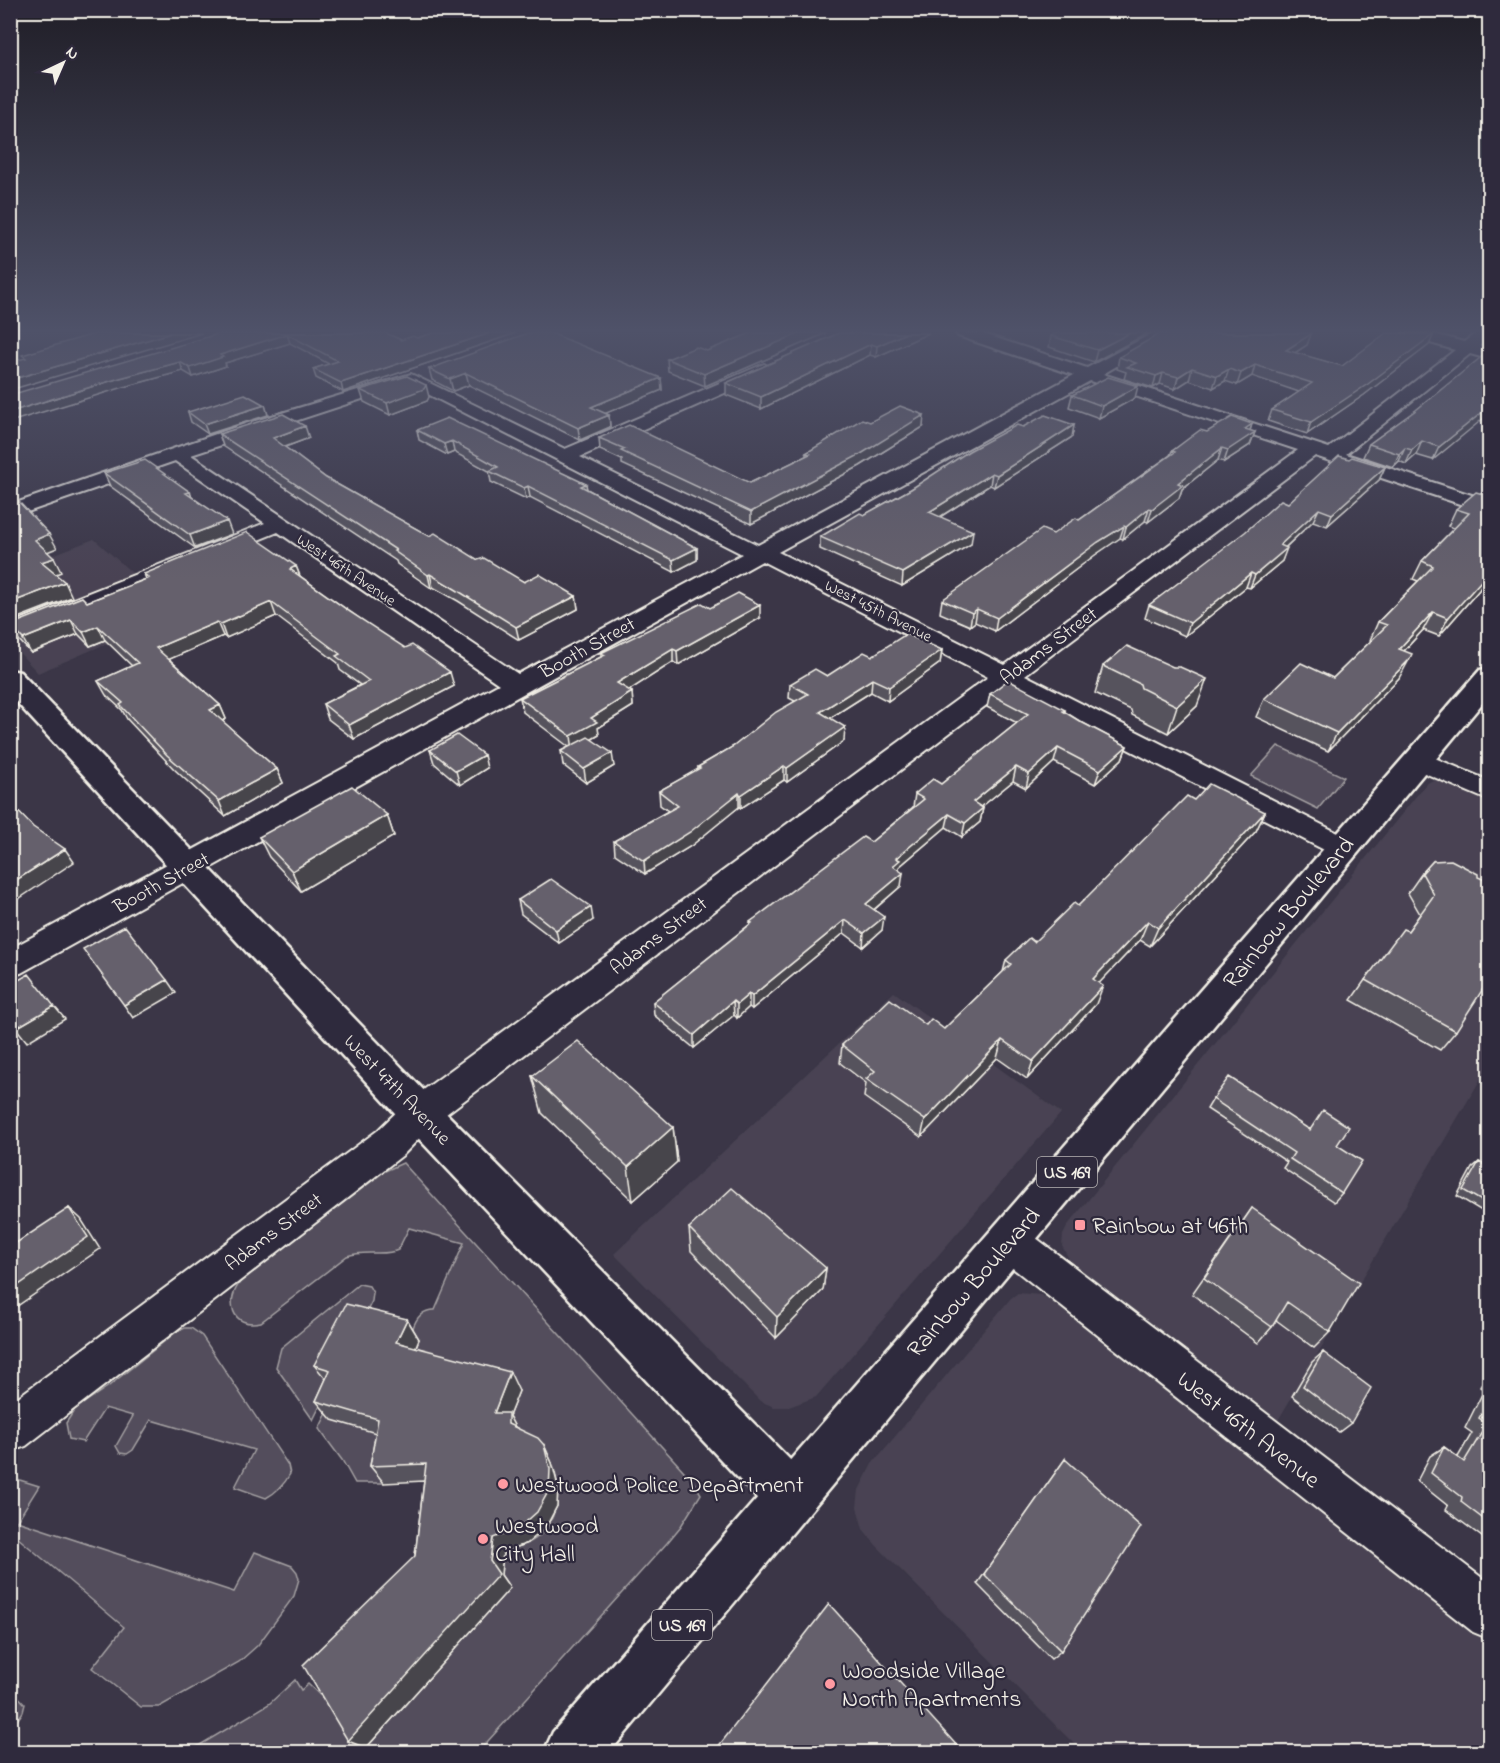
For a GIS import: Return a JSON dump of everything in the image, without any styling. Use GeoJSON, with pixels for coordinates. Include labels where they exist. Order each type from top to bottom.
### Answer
{"type":"FeatureCollection","features":[{"type":"Feature","properties":{"kind":"main road","name":"Rainbow Boulevard"},"geometry":{"type":"LineString","coordinates":[[573,1752],[1490,676]]}},
{"type":"Feature","properties":{"kind":"main road","name":"West 47th Avenue"},"geometry":{"type":"LineString","coordinates":[[15,688],[420,1113],[790,1496]]}},
{"type":"Feature","properties":{"kind":"street","name":"West 45th Avenue"},"geometry":{"type":"LineString","coordinates":[[177,454],[292,415]]}},
{"type":"Feature","properties":{"kind":"street","name":"West 45th Avenue"},"geometry":{"type":"LineString","coordinates":[[492,415],[564,457],[759,553],[773,557],[1344,848]]}},
{"type":"Feature","properties":{"kind":"street"},"geometry":{"type":"LineString","coordinates":[[564,457],[659,415]]}},
{"type":"Feature","properties":{"kind":"street","name":"Booth Street"},"geometry":{"type":"LineString","coordinates":[[10,964],[1013,415]]}},
{"type":"Feature","properties":{"kind":"street"},"geometry":{"type":"LineString","coordinates":[[1212,415],[1490,508]]}},
{"type":"Feature","properties":{"kind":"street","name":"Adams Street"},"geometry":{"type":"LineString","coordinates":[[10,1430],[390,1143],[420,1113],[1008,675],[1373,415]]}},
{"type":"Feature","properties":{"kind":"street"},"geometry":{"type":"LineString","coordinates":[[10,512],[177,454]]}},
{"type":"Feature","properties":{"kind":"street","name":"West 46th Avenue"},"geometry":{"type":"LineString","coordinates":[[177,454],[517,685]]}},
{"type":"Feature","properties":{"kind":"street"},"geometry":{"type":"LineString","coordinates":[[10,633],[280,524]]}},
{"type":"Feature","properties":{"kind":"street"},"geometry":{"type":"LineString","coordinates":[[1418,760],[1490,792]]}},
{"type":"Feature","properties":{"kind":"street","name":"West 46th Avenue"},"geometry":{"type":"LineString","coordinates":[[1009,1241],[1490,1615]]}},
{"type":"Feature","properties":{"kind":"shaded area"},"geometry":{"type":"Polygon","coordinates":[[[94,539],[138,578],[11,629],[11,571],[94,539]]]}},
{"type":"Feature","properties":{"kind":"shaded area"},"geometry":{"type":"Polygon","coordinates":[[[178,613],[38,673],[11,644],[14,636],[178,613]]]}},
{"type":"Feature","properties":{"kind":"shaded area"},"geometry":{"type":"Polygon","coordinates":[[[1278,746],[1344,777],[1318,809],[1251,776],[1278,746]]]}},
{"type":"Feature","properties":{"kind":"shaded area"},"geometry":{"type":"Polygon","coordinates":[[[1433,780],[1449,782],[1489,799],[1489,1065],[1277,1422],[1080,1273],[1062,1246],[1063,1235],[1068,1225],[1426,784],[1433,780]]]}},
{"type":"Feature","properties":{"kind":"shaded area"},"geometry":{"type":"Polygon","coordinates":[[[894,992],[1061,1113],[816,1397],[789,1407],[774,1407],[760,1401],[614,1254],[894,992]]]}},
{"type":"Feature","properties":{"kind":"shaded area"},"geometry":{"type":"Polygon","coordinates":[[[403,1163],[693,1481],[701,1494],[681,1526],[667,1543],[478,1752],[188,1752],[269,1704],[295,1680],[301,1690],[308,1684],[325,1700],[496,1567],[504,1551],[537,1538],[551,1520],[557,1497],[552,1463],[409,1363],[411,1338],[416,1321],[420,1315],[435,1310],[464,1243],[409,1228],[398,1250],[347,1256],[261,1322],[243,1321],[234,1311],[233,1296],[242,1280],[385,1171],[403,1163]]]}},
{"type":"Feature","properties":{"kind":"shaded area"},"geometry":{"type":"Polygon","coordinates":[[[359,1284],[369,1286],[373,1293],[372,1301],[313,1420],[276,1367],[281,1348],[359,1284]]]}},
{"type":"Feature","properties":{"kind":"shaded area"},"geometry":{"type":"Polygon","coordinates":[[[1018,1293],[1041,1295],[1057,1304],[1201,1403],[1489,1634],[1489,1752],[1082,1752],[876,1545],[863,1529],[857,1507],[859,1490],[872,1464],[1011,1298],[1018,1293]]]}},
{"type":"Feature","properties":{"kind":"shaded area"},"geometry":{"type":"Polygon","coordinates":[[[191,1328],[202,1336],[288,1465],[290,1474],[288,1478],[280,1488],[266,1498],[235,1487],[254,1450],[151,1420],[133,1450],[127,1454],[120,1453],[116,1446],[133,1416],[105,1408],[83,1442],[69,1439],[66,1423],[75,1409],[109,1386],[176,1332],[191,1328]]]}},
{"type":"Feature","properties":{"kind":"shaded area"},"geometry":{"type":"Polygon","coordinates":[[[335,1397],[392,1437],[384,1483],[355,1483],[342,1460],[319,1429],[335,1397]]]}},
{"type":"Feature","properties":{"kind":"shaded area"},"geometry":{"type":"Polygon","coordinates":[[[10,1477],[39,1486],[17,1521],[234,1592],[255,1552],[292,1566],[299,1579],[294,1596],[258,1645],[239,1662],[159,1707],[141,1707],[92,1668],[124,1627],[11,1532],[10,1477]]]}},
{"type":"Feature","properties":{"kind":"shaded area"},"geometry":{"type":"Polygon","coordinates":[[[12,1690],[25,1704],[23,1712],[11,1729],[12,1690]]]}},
{"type":"Feature","properties":{"kind":"building"},"geometry":{"type":"Polygon","coordinates":[[[192,415],[232,415],[204,424],[192,415]]]}},
{"type":"Feature","properties":{"kind":"building"},"geometry":{"type":"Polygon","coordinates":[[[285,415],[305,426],[273,438],[326,478],[429,536],[435,533],[478,560],[484,558],[524,582],[539,574],[576,596],[516,627],[430,574],[428,575],[394,551],[396,550],[219,434],[285,415]]]}},
{"type":"Feature","properties":{"kind":"building"},"geometry":{"type":"Polygon","coordinates":[[[552,415],[608,415],[578,428],[552,415]]]}},
{"type":"Feature","properties":{"kind":"building"},"geometry":{"type":"Polygon","coordinates":[[[883,415],[924,415],[861,454],[751,512],[621,451],[625,449],[599,438],[629,425],[750,483],[810,454],[806,453],[862,419],[870,422],[883,415]]]}},
{"type":"Feature","properties":{"kind":"building"},"geometry":{"type":"Polygon","coordinates":[[[1044,415],[1074,425],[997,475],[992,473],[929,512],[973,531],[903,573],[820,537],[860,513],[864,515],[911,489],[969,451],[1017,425],[1023,427],[1044,415]]]}},
{"type":"Feature","properties":{"kind":"building"},"geometry":{"type":"Polygon","coordinates":[[[1289,415],[1321,415],[1311,422],[1289,415]]]}},
{"type":"Feature","properties":{"kind":"building"},"geometry":{"type":"Polygon","coordinates":[[[1409,415],[1478,415],[1439,447],[1422,441],[1412,450],[1405,448],[1399,454],[1369,444],[1409,415]]]}},
{"type":"Feature","properties":{"kind":"building"},"geometry":{"type":"Polygon","coordinates":[[[1232,417],[1252,424],[1245,429],[1255,432],[1228,450],[1222,448],[1178,483],[1183,485],[1152,509],[1149,508],[1126,527],[1124,526],[1098,542],[997,618],[977,609],[972,613],[942,600],[1042,529],[1053,534],[1076,518],[1079,520],[1175,452],[1172,451],[1200,430],[1207,432],[1232,417]]]}},
{"type":"Feature","properties":{"kind":"building"},"geometry":{"type":"Polygon","coordinates":[[[447,418],[586,484],[581,486],[697,548],[673,560],[528,486],[524,488],[489,471],[498,467],[452,441],[444,444],[417,430],[447,418]]]}},
{"type":"Feature","properties":{"kind":"building"},"geometry":{"type":"Polygon","coordinates":[[[1339,456],[1349,459],[1352,457],[1385,467],[1332,514],[1319,509],[1280,545],[1287,548],[1255,575],[1251,573],[1190,623],[1149,605],[1245,532],[1281,500],[1288,503],[1339,456]]]}},
{"type":"Feature","properties":{"kind":"building"},"geometry":{"type":"Polygon","coordinates":[[[145,460],[190,492],[186,493],[227,521],[190,535],[104,473],[145,460]]]}},
{"type":"Feature","properties":{"kind":"building"},"geometry":{"type":"Polygon","coordinates":[[[1476,492],[1490,496],[1490,565],[1484,570],[1489,572],[1448,618],[1433,612],[1399,649],[1412,654],[1409,660],[1337,733],[1264,699],[1301,663],[1333,678],[1387,625],[1378,622],[1433,566],[1422,561],[1469,513],[1456,509],[1476,492]]]}},
{"type":"Feature","properties":{"kind":"building"},"geometry":{"type":"Polygon","coordinates":[[[19,502],[49,534],[35,540],[54,558],[41,562],[65,582],[10,603],[10,505],[19,502]]]}},
{"type":"Feature","properties":{"kind":"building"},"geometry":{"type":"Polygon","coordinates":[[[247,532],[296,566],[290,569],[350,612],[405,648],[412,645],[450,672],[349,725],[323,704],[369,681],[336,656],[340,654],[271,602],[221,624],[217,622],[156,648],[220,705],[210,710],[277,769],[219,801],[167,755],[120,705],[123,703],[98,681],[138,663],[98,626],[83,632],[71,620],[23,639],[10,625],[82,597],[87,602],[149,578],[144,574],[247,532]]]}},
{"type":"Feature","properties":{"kind":"building"},"geometry":{"type":"Polygon","coordinates":[[[738,593],[760,605],[677,651],[673,649],[617,683],[632,692],[591,718],[597,722],[571,736],[520,698],[605,655],[601,653],[702,603],[710,608],[738,593]]]}},
{"type":"Feature","properties":{"kind":"building"},"geometry":{"type":"Polygon","coordinates":[[[906,634],[942,650],[889,687],[872,679],[820,712],[845,727],[787,768],[784,766],[741,795],[739,793],[690,832],[644,861],[614,841],[678,806],[659,791],[734,746],[776,712],[808,694],[790,684],[815,669],[827,676],[864,652],[872,656],[906,634]]]}},
{"type":"Feature","properties":{"kind":"building"},"geometry":{"type":"Polygon","coordinates":[[[1127,646],[1173,667],[1180,667],[1207,679],[1177,706],[1103,666],[1127,646]]]}},
{"type":"Feature","properties":{"kind":"building"},"geometry":{"type":"Polygon","coordinates":[[[1008,680],[1127,746],[1100,770],[1058,748],[1029,774],[1016,767],[973,802],[983,808],[965,823],[949,814],[896,858],[900,860],[893,866],[903,873],[866,904],[884,917],[864,933],[845,920],[752,996],[749,994],[737,1004],[733,1001],[694,1035],[653,1002],[752,923],[750,922],[863,837],[871,842],[924,799],[915,794],[933,779],[941,784],[1028,714],[990,694],[1008,680]]]}},
{"type":"Feature","properties":{"kind":"building"},"geometry":{"type":"Polygon","coordinates":[[[457,735],[484,755],[456,771],[430,750],[457,735]]]}},
{"type":"Feature","properties":{"kind":"building"},"geometry":{"type":"Polygon","coordinates":[[[588,737],[612,753],[584,769],[561,751],[588,737]]]}},
{"type":"Feature","properties":{"kind":"building"},"geometry":{"type":"Polygon","coordinates":[[[1209,784],[1265,812],[1158,928],[1148,921],[1093,979],[1103,986],[1033,1061],[1002,1040],[925,1120],[866,1079],[875,1071],[842,1045],[890,999],[926,1025],[931,1019],[944,1029],[1011,964],[1006,960],[1029,938],[1034,942],[1074,903],[1078,906],[1187,796],[1194,800],[1209,784]]]}},
{"type":"Feature","properties":{"kind":"building"},"geometry":{"type":"Polygon","coordinates":[[[352,786],[387,815],[292,871],[259,837],[352,786]]]}},
{"type":"Feature","properties":{"kind":"building"},"geometry":{"type":"Polygon","coordinates":[[[10,803],[33,827],[65,849],[10,884],[10,803]]]}},
{"type":"Feature","properties":{"kind":"building"},"geometry":{"type":"Polygon","coordinates":[[[1451,860],[1490,882],[1490,978],[1456,1031],[1365,980],[1403,929],[1408,931],[1434,895],[1422,873],[1433,861],[1451,860]]]}},
{"type":"Feature","properties":{"kind":"building"},"geometry":{"type":"Polygon","coordinates":[[[551,879],[591,907],[556,930],[518,900],[551,879]]]}},
{"type":"Feature","properties":{"kind":"building"},"geometry":{"type":"Polygon","coordinates":[[[125,926],[167,980],[124,1005],[83,949],[125,926]]]}},
{"type":"Feature","properties":{"kind":"building"},"geometry":{"type":"Polygon","coordinates":[[[29,974],[54,1006],[16,1028],[10,1021],[10,985],[29,974]]]}},
{"type":"Feature","properties":{"kind":"building"},"geometry":{"type":"Polygon","coordinates":[[[578,1041],[673,1127],[628,1167],[532,1076],[578,1041]]]}},
{"type":"Feature","properties":{"kind":"building"},"geometry":{"type":"Polygon","coordinates":[[[1229,1077],[1310,1130],[1323,1110],[1349,1127],[1337,1145],[1362,1161],[1342,1193],[1290,1159],[1294,1153],[1213,1099],[1229,1077]]]}},
{"type":"Feature","properties":{"kind":"building"},"geometry":{"type":"Polygon","coordinates":[[[1479,1162],[1490,1168],[1490,1206],[1463,1190],[1479,1162]]]}},
{"type":"Feature","properties":{"kind":"building"},"geometry":{"type":"Polygon","coordinates":[[[732,1188],[826,1268],[777,1317],[689,1228],[732,1188]]]}},
{"type":"Feature","properties":{"kind":"building"},"geometry":{"type":"Polygon","coordinates":[[[69,1208],[88,1237],[10,1291],[10,1247],[69,1208]]]}},
{"type":"Feature","properties":{"kind":"building"},"geometry":{"type":"Polygon","coordinates":[[[1252,1208],[1359,1283],[1330,1332],[1287,1302],[1272,1327],[1204,1278],[1252,1208]]]}},
{"type":"Feature","properties":{"kind":"building","name":"Westwood City Hall"},"geometry":{"type":"Polygon","coordinates":[[[346,1304],[407,1319],[396,1342],[510,1372],[494,1413],[508,1413],[508,1424],[538,1438],[544,1445],[550,1469],[549,1490],[537,1512],[519,1528],[493,1538],[490,1561],[499,1574],[348,1741],[303,1665],[415,1556],[426,1464],[370,1466],[378,1419],[316,1401],[330,1370],[314,1365],[346,1304]]]}},
{"type":"Feature","properties":{"kind":"building"},"geometry":{"type":"Polygon","coordinates":[[[1323,1352],[1371,1388],[1351,1423],[1303,1386],[1323,1352]]]}},
{"type":"Feature","properties":{"kind":"building"},"geometry":{"type":"Polygon","coordinates":[[[1490,1398],[1490,1524],[1461,1502],[1462,1497],[1431,1473],[1444,1447],[1464,1462],[1487,1424],[1479,1418],[1490,1398]]]}},
{"type":"Feature","properties":{"kind":"building"},"geometry":{"type":"Polygon","coordinates":[[[1065,1459],[1141,1527],[1061,1651],[984,1574],[1065,1459]]]}},
{"type":"Feature","properties":{"kind":"building","name":"Woodside Village North Apartments"},"geometry":{"type":"Polygon","coordinates":[[[829,1604],[960,1749],[958,1752],[714,1752],[829,1604]]]}},
{"type":"Feature","properties":{"kind":"place","name":"Rainbow at 46th"},"geometry":{"type":"Point","coordinates":[1080,1225]}},
{"type":"Feature","properties":{"kind":"place","name":"Westwood Police Department"},"geometry":{"type":"Point","coordinates":[503,1484]}},
{"type":"Feature","properties":{"kind":"place","name":"Westwood City Hall"},"geometry":{"type":"Point","coordinates":[483,1539]}},
{"type":"Feature","properties":{"kind":"place","name":"Woodside Village North Apartments"},"geometry":{"type":"Point","coordinates":[830,1684]}}]}
